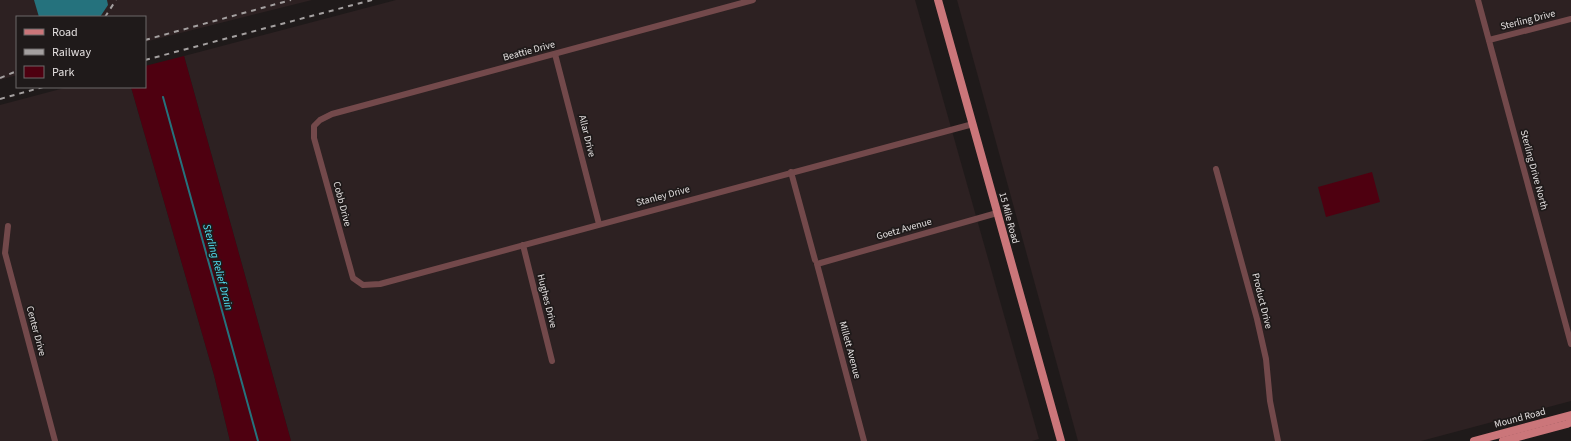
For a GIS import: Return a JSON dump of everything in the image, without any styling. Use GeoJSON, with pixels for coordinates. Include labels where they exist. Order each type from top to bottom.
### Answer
{"type":"FeatureCollection","features":[{"type":"Feature","properties":{"kind":"main road","name":"15 Mile Road"},"geometry":{"type":"LineString","coordinates":[[938,0],[1061,441]]}},
{"type":"Feature","properties":{"kind":"main road","name":"Mound Road"},"geometry":{"type":"LineString","coordinates":[[1474,441],[1571,415]]}},
{"type":"Feature","properties":{"kind":"main road"},"geometry":{"type":"LineString","coordinates":[[1503,441],[1571,422]]}},
{"type":"Feature","properties":{"kind":"street","name":"Beattie Drive"},"geometry":{"type":"LineString","coordinates":[[314,126],[320,120],[332,114],[753,0]]}},
{"type":"Feature","properties":{"kind":"street","name":"Sterling Drive North"},"geometry":{"type":"LineString","coordinates":[[1478,0],[1571,344]]}},
{"type":"Feature","properties":{"kind":"street","name":"Sterling Drive"},"geometry":{"type":"LineString","coordinates":[[1489,40],[1571,19]]}},
{"type":"Feature","properties":{"kind":"street","name":"Allar Drive"},"geometry":{"type":"LineString","coordinates":[[555,54],[599,224]]}},
{"type":"Feature","properties":{"kind":"street","name":"Stanley Drive"},"geometry":{"type":"LineString","coordinates":[[359,284],[380,284],[973,124]]}},
{"type":"Feature","properties":{"kind":"street","name":"Cobb Drive"},"geometry":{"type":"LineString","coordinates":[[314,126],[314,138],[349,270],[353,278],[359,284]]}},
{"type":"Feature","properties":{"kind":"street","name":"Product Drive"},"geometry":{"type":"LineString","coordinates":[[1216,169],[1257,319],[1266,359],[1270,401],[1278,441]]}},
{"type":"Feature","properties":{"kind":"street","name":"Millett Avenue"},"geometry":{"type":"LineString","coordinates":[[791,172],[864,441]]}},
{"type":"Feature","properties":{"kind":"street","name":"Goetz Avenue"},"geometry":{"type":"LineString","coordinates":[[816,262],[998,213]]}},
{"type":"Feature","properties":{"kind":"street","name":"Center Drive"},"geometry":{"type":"LineString","coordinates":[[8,226],[4,253],[55,441]]}},
{"type":"Feature","properties":{"kind":"street","name":"Hughes Drive"},"geometry":{"type":"LineString","coordinates":[[523,245],[552,361]]}},
{"type":"Feature","properties":{"kind":"shaded area"},"geometry":{"type":"Polygon","coordinates":[[[0,0],[312,0],[146,42],[146,16],[16,16],[16,75],[0,80],[0,0]]]}},
{"type":"Feature","properties":{"kind":"shaded area"},"geometry":{"type":"Polygon","coordinates":[[[396,0],[915,0],[1039,439],[1032,441],[291,441],[184,56],[396,0]]]}},
{"type":"Feature","properties":{"kind":"shaded area"},"geometry":{"type":"Polygon","coordinates":[[[957,0],[1571,0],[1571,401],[1421,441],[1078,441],[957,0]]]}},
{"type":"Feature","properties":{"kind":"shaded area"},"geometry":{"type":"Polygon","coordinates":[[[64,88],[131,88],[214,375],[230,441],[0,441],[0,105],[64,88]]]}},
{"type":"Feature","properties":{"kind":"green space","name":"Sterling Relief Drain"},"geometry":{"type":"Polygon","coordinates":[[[184,56],[291,441],[230,441],[214,375],[131,88],[146,88],[146,66],[184,56]]]}},
{"type":"Feature","properties":{"kind":"green space"},"geometry":{"type":"Polygon","coordinates":[[[1372,172],[1380,202],[1326,217],[1318,187],[1372,172]]]}},
{"type":"Feature","properties":{"kind":"water"},"geometry":{"type":"Polygon","coordinates":[[[34,0],[107,0],[108,5],[101,16],[39,16],[34,0]]]}},
{"type":"Feature","properties":{"kind":"waterway","name":"Sterling Relief Drain"},"geometry":{"type":"LineString","coordinates":[[163,97],[258,441]]}},
{"type":"Feature","properties":{"kind":"railway"},"geometry":{"type":"LineString","coordinates":[[106,16],[116,0]]}},
{"type":"Feature","properties":{"kind":"railway"},"geometry":{"type":"LineString","coordinates":[[146,40],[291,0]]}},
{"type":"Feature","properties":{"kind":"railway"},"geometry":{"type":"LineString","coordinates":[[146,60],[372,0]]}},
{"type":"Feature","properties":{"kind":"railway"},"geometry":{"type":"LineString","coordinates":[[0,78],[16,71]]}},
{"type":"Feature","properties":{"kind":"railway"},"geometry":{"type":"LineString","coordinates":[[0,99],[39,88]]}}]}
